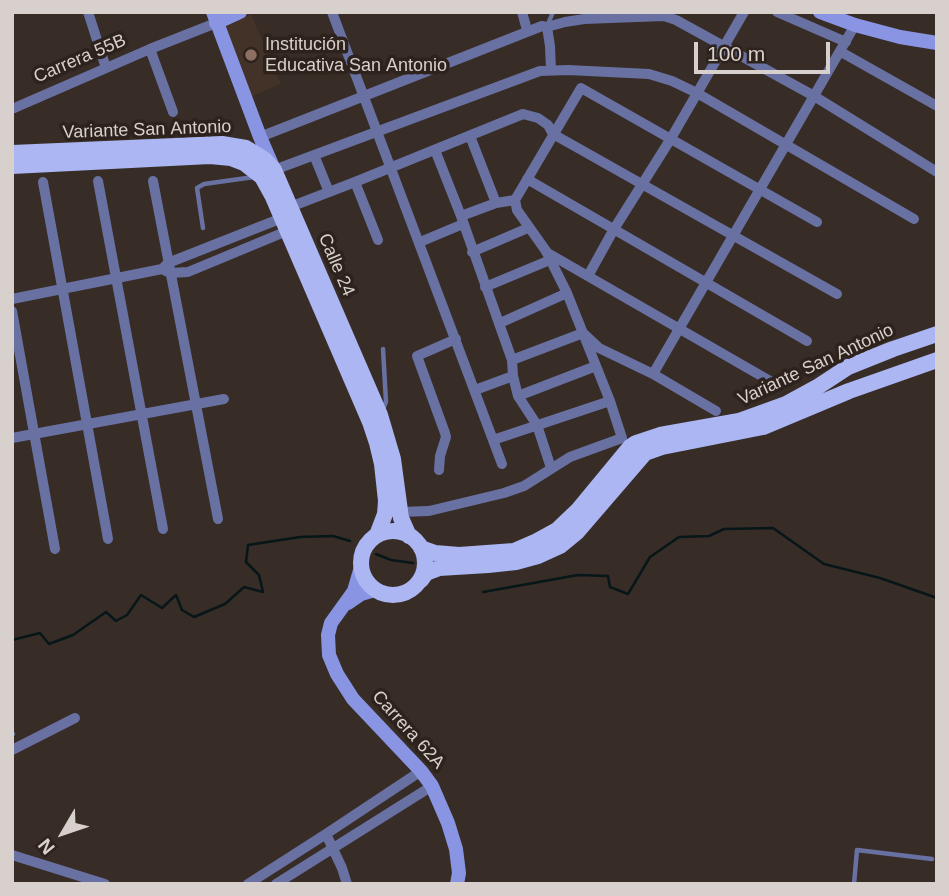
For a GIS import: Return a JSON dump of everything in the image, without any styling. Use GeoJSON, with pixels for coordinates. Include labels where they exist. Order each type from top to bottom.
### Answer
{"type":"FeatureCollection","features":[{"type":"Feature","properties":{"kind":"main road","name":"Variante San Antonio"},"geometry":{"type":"LineString","coordinates":[[12,153],[222,144],[246,148],[256,153],[268,173]]}},
{"type":"Feature","properties":{"kind":"main road","name":"Variante San Antonio"},"geometry":{"type":"LineString","coordinates":[[12,166],[210,156],[231,158],[268,173]]}},
{"type":"Feature","properties":{"kind":"main road","name":"Calle 24"},"geometry":{"type":"LineString","coordinates":[[268,173],[377,443],[387,501],[377,535]]}},
{"type":"Feature","properties":{"kind":"main road","name":"Calle 24"},"geometry":{"type":"LineString","coordinates":[[286,219],[380,415],[389,439],[400,512],[410,536]]}},
{"type":"Feature","properties":{"kind":"main road","name":"Variante San Antonio"},"geometry":{"type":"LineString","coordinates":[[421,548],[435,553],[459,555],[514,551],[557,530],[578,510],[636,443],[660,435],[739,421],[786,404],[848,367],[937,334]]}},
{"type":"Feature","properties":{"kind":"main road","name":"Variante San Antonio"},"geometry":{"type":"LineString","coordinates":[[375,590],[387,595],[400,595],[412,589],[426,573],[439,568],[516,562],[538,556],[560,546],[577,532],[645,453],[675,444],[763,427],[849,391],[937,360]]}},
{"type":"Feature","properties":{"kind":"main road"},"geometry":{"type":"LineString","coordinates":[[375,590],[365,580],[360,560],[366,545],[377,535],[393,531],[410,536],[421,548],[425,564],[421,580]]}},
{"type":"Feature","properties":{"kind":"street"},"geometry":{"type":"LineString","coordinates":[[88,12],[106,68]]}},
{"type":"Feature","properties":{"kind":"street","name":"Carrera 55B"},"geometry":{"type":"LineString","coordinates":[[12,109],[215,18],[240,12]]}},
{"type":"Feature","properties":{"kind":"street"},"geometry":{"type":"LineString","coordinates":[[332,12],[502,464]]}},
{"type":"Feature","properties":{"kind":"street"},"geometry":{"type":"LineString","coordinates":[[522,12],[527,30]]}},
{"type":"Feature","properties":{"kind":"street"},"geometry":{"type":"LineString","coordinates":[[588,276],[744,12]]}},
{"type":"Feature","properties":{"kind":"street"},"geometry":{"type":"LineString","coordinates":[[777,12],[844,47],[937,106]]}},
{"type":"Feature","properties":{"kind":"street"},"geometry":{"type":"LineString","coordinates":[[820,12],[900,37],[937,43]]}},
{"type":"Feature","properties":{"kind":"street"},"geometry":{"type":"LineString","coordinates":[[246,148],[260,137],[527,30],[584,19],[664,16],[676,20],[814,96],[937,172]]}},
{"type":"Feature","properties":{"kind":"street","name":"Calle 24"},"geometry":{"type":"LineString","coordinates":[[215,18],[260,137],[268,173]]}},
{"type":"Feature","properties":{"kind":"street"},"geometry":{"type":"LineString","coordinates":[[653,374],[855,25]]}},
{"type":"Feature","properties":{"kind":"street"},"geometry":{"type":"LineString","coordinates":[[547,27],[551,70]]}},
{"type":"Feature","properties":{"kind":"street"},"geometry":{"type":"LineString","coordinates":[[150,49],[173,112]]}},
{"type":"Feature","properties":{"kind":"street"},"geometry":{"type":"LineString","coordinates":[[268,173],[540,71],[649,74],[660,76],[697,93],[914,219]]}},
{"type":"Feature","properties":{"kind":"street"},"geometry":{"type":"LineString","coordinates":[[400,512],[446,508],[504,493],[524,486],[570,457],[622,438],[567,293],[548,256],[517,210],[515,200],[581,88],[817,222]]}},
{"type":"Feature","properties":{"kind":"street"},"geometry":{"type":"LineString","coordinates":[[166,269],[188,272],[286,219],[329,192],[523,114],[538,118],[548,125],[553,134],[837,294]]}},
{"type":"Feature","properties":{"kind":"street"},"geometry":{"type":"LineString","coordinates":[[470,136],[496,203]]}},
{"type":"Feature","properties":{"kind":"street"},"geometry":{"type":"LineString","coordinates":[[435,150],[500,323],[512,360],[518,396],[537,425],[551,468]]}},
{"type":"Feature","properties":{"kind":"street"},"geometry":{"type":"LineString","coordinates":[[314,155],[329,192]]}},
{"type":"Feature","properties":{"kind":"street"},"geometry":{"type":"LineString","coordinates":[[527,179],[807,341]]}},
{"type":"Feature","properties":{"kind":"street"},"geometry":{"type":"LineString","coordinates":[[98,181],[163,529]]}},
{"type":"Feature","properties":{"kind":"street"},"geometry":{"type":"LineString","coordinates":[[152,181],[166,269],[218,519]]}},
{"type":"Feature","properties":{"kind":"street"},"geometry":{"type":"LineString","coordinates":[[43,182],[108,539]]}},
{"type":"Feature","properties":{"kind":"street"},"geometry":{"type":"LineString","coordinates":[[355,182],[378,240]]}},
{"type":"Feature","properties":{"kind":"street"},"geometry":{"type":"LineString","coordinates":[[419,242],[496,203],[515,200]]}},
{"type":"Feature","properties":{"kind":"street"},"geometry":{"type":"LineString","coordinates":[[12,299],[166,269],[286,219]]}},
{"type":"Feature","properties":{"kind":"street"},"geometry":{"type":"LineString","coordinates":[[472,252],[528,228]]}},
{"type":"Feature","properties":{"kind":"street"},"geometry":{"type":"LineString","coordinates":[[548,256],[588,276],[777,385]]}},
{"type":"Feature","properties":{"kind":"street"},"geometry":{"type":"LineString","coordinates":[[485,287],[548,256]]}},
{"type":"Feature","properties":{"kind":"street"},"geometry":{"type":"LineString","coordinates":[[500,323],[567,293]]}},
{"type":"Feature","properties":{"kind":"street"},"geometry":{"type":"LineString","coordinates":[[12,311],[55,549]]}},
{"type":"Feature","properties":{"kind":"street"},"geometry":{"type":"LineString","coordinates":[[512,360],[583,333]]}},
{"type":"Feature","properties":{"kind":"street"},"geometry":{"type":"LineString","coordinates":[[583,333],[599,348],[653,374],[716,411]]}},
{"type":"Feature","properties":{"kind":"street"},"geometry":{"type":"LineString","coordinates":[[439,470],[446,438],[417,356],[456,339]]}},
{"type":"Feature","properties":{"kind":"street"},"geometry":{"type":"LineString","coordinates":[[894,349],[889,359],[890,364],[900,373]]}},
{"type":"Feature","properties":{"kind":"street"},"geometry":{"type":"LineString","coordinates":[[518,396],[596,366]]}},
{"type":"Feature","properties":{"kind":"street"},"geometry":{"type":"LineString","coordinates":[[475,390],[513,376]]}},
{"type":"Feature","properties":{"kind":"street"},"geometry":{"type":"LineString","coordinates":[[12,438],[224,399]]}},
{"type":"Feature","properties":{"kind":"street"},"geometry":{"type":"LineString","coordinates":[[493,440],[610,401]]}},
{"type":"Feature","properties":{"kind":"street","name":"Carrera 62A"},"geometry":{"type":"LineString","coordinates":[[361,568],[354,591],[331,623],[328,635],[329,655],[353,699],[432,786],[456,849],[459,873],[457,884]]}},
{"type":"Feature","properties":{"kind":"street"},"geometry":{"type":"LineString","coordinates":[[341,609],[361,594],[375,590]]}},
{"type":"Feature","properties":{"kind":"street"},"geometry":{"type":"LineString","coordinates":[[12,750],[75,718]]}},
{"type":"Feature","properties":{"kind":"street"},"geometry":{"type":"LineString","coordinates":[[248,884],[421,771]]}},
{"type":"Feature","properties":{"kind":"street"},"geometry":{"type":"LineString","coordinates":[[276,884],[432,786]]}},
{"type":"Feature","properties":{"kind":"street"},"geometry":{"type":"LineString","coordinates":[[326,834],[347,884]]}},
{"type":"Feature","properties":{"kind":"street"},"geometry":{"type":"LineString","coordinates":[[12,855],[105,884]]}},
{"type":"Feature","properties":{"kind":"lane"},"geometry":{"type":"LineString","coordinates":[[547,27],[553,12]]}},
{"type":"Feature","properties":{"kind":"lane"},"geometry":{"type":"LineString","coordinates":[[203,228],[197,188],[204,184],[268,173]]}},
{"type":"Feature","properties":{"kind":"lane"},"geometry":{"type":"LineString","coordinates":[[380,415],[386,402],[383,349]]}},
{"type":"Feature","properties":{"kind":"lane"},"geometry":{"type":"LineString","coordinates":[[854,884],[857,850],[932,859]]}},
{"type":"Feature","properties":{"kind":"shaded area","name":"Institución Educativa San Antonio"},"geometry":{"type":"Polygon","coordinates":[[[251,14],[281,84],[250,97],[222,26],[251,14]]]}},
{"type":"Feature","properties":{"kind":"waterway"},"geometry":{"type":"LineString","coordinates":[[483,592],[578,575],[608,576],[610,587],[628,594],[650,557],[679,537],[709,536],[724,529],[773,528],[824,564],[880,578],[937,598]]}},
{"type":"Feature","properties":{"kind":"waterway"},"geometry":{"type":"LineString","coordinates":[[12,640],[40,633],[49,644],[73,635],[106,612],[116,621],[127,615],[141,595],[162,608],[176,595],[182,610],[194,617],[225,604],[244,587],[263,592],[259,575],[246,562],[248,545],[300,537],[333,536],[350,541]]}},
{"type":"Feature","properties":{"kind":"waterway"},"geometry":{"type":"LineString","coordinates":[[376,554],[391,560],[413,563]]}},
{"type":"Feature","properties":{"kind":"place","name":"Institución Educativa San Antonio"},"geometry":{"type":"Point","coordinates":[251,55]}}]}
